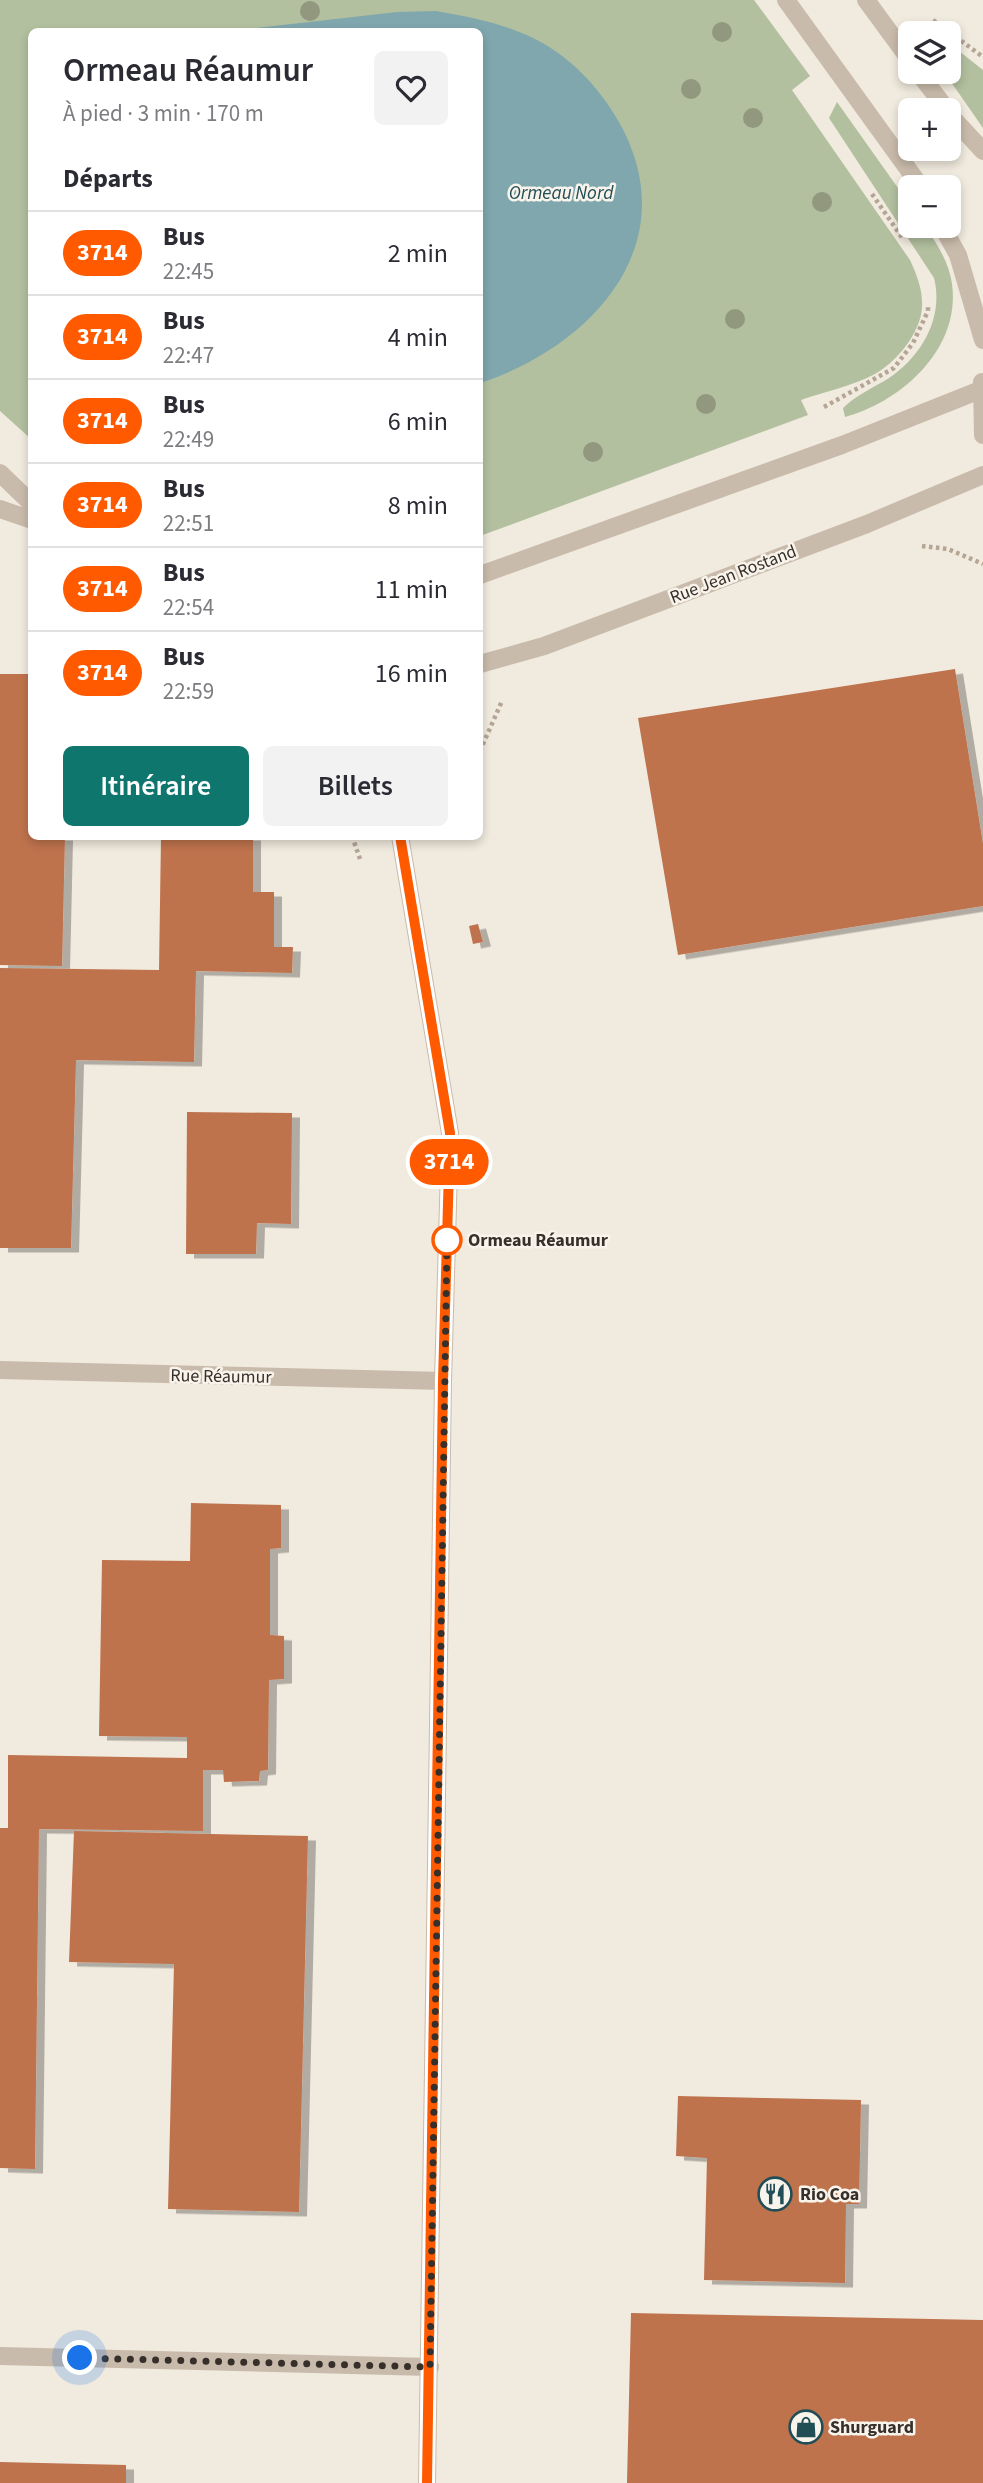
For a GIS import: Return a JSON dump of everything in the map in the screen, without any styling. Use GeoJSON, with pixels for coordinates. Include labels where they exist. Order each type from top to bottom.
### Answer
{"type":"FeatureCollection","features":[{"type":"Feature","properties":{"kind":"street"},"geometry":{"type":"LineString","coordinates":[[786,0],[912,175]]}},
{"type":"Feature","properties":{"kind":"street"},"geometry":{"type":"LineString","coordinates":[[866,0],[898,44]]}},
{"type":"Feature","properties":{"kind":"street"},"geometry":{"type":"LineString","coordinates":[[927,84],[938,98]]}},
{"type":"Feature","properties":{"kind":"street"},"geometry":{"type":"LineString","coordinates":[[961,130],[983,151]]}},
{"type":"Feature","properties":{"kind":"street"},"geometry":{"type":"LineString","coordinates":[[949,238],[958,255],[983,340]]}},
{"type":"Feature","properties":{"kind":"street"},"geometry":{"type":"LineString","coordinates":[[483,574],[829,449],[982,385],[983,435]]}},
{"type":"Feature","properties":{"kind":"street"},"geometry":{"type":"LineString","coordinates":[[0,473],[28,500]]}},
{"type":"Feature","properties":{"kind":"street","name":"Rue Jean Rostand"},"geometry":{"type":"LineString","coordinates":[[483,663],[570,636],[867,524],[983,475]]}},
{"type":"Feature","properties":{"kind":"street"},"geometry":{"type":"LineString","coordinates":[[0,509],[28,519]]}},
{"type":"Feature","properties":{"kind":"street"},"geometry":{"type":"LineString","coordinates":[[401,840],[450,1133],[443,1381],[430,2367],[426,2483]]}},
{"type":"Feature","properties":{"kind":"street","name":"Rue Réaumur"},"geometry":{"type":"LineString","coordinates":[[0,1370],[443,1381]]}},
{"type":"Feature","properties":{"kind":"street"},"geometry":{"type":"LineString","coordinates":[[0,2356],[430,2367]]}},
{"type":"Feature","properties":{"kind":"path"},"geometry":{"type":"LineString","coordinates":[[930,18],[983,57]]}},
{"type":"Feature","properties":{"kind":"path"},"geometry":{"type":"LineString","coordinates":[[870,190],[908,246]]}},
{"type":"Feature","properties":{"kind":"path"},"geometry":{"type":"LineString","coordinates":[[823,405],[894,368],[913,344],[928,312],[928,301]]}},
{"type":"Feature","properties":{"kind":"path"},"geometry":{"type":"LineString","coordinates":[[920,546],[948,550],[983,564]]}},
{"type":"Feature","properties":{"kind":"green space"},"geometry":{"type":"Polygon","coordinates":[[[0,0],[754,0],[810,76],[792,90],[910,260],[922,295],[921,317],[912,337],[898,356],[873,375],[801,400],[808,415],[483,535],[483,28],[28,28],[28,436],[0,411],[0,0]]]}},
{"type":"Feature","properties":{"kind":"green space"},"geometry":{"type":"Polygon","coordinates":[[[961,53],[983,70],[983,128],[952,84],[961,84],[961,53]]]}},
{"type":"Feature","properties":{"kind":"green space"},"geometry":{"type":"Polygon","coordinates":[[[837,102],[898,188],[898,223],[829,118],[837,102]]]}},
{"type":"Feature","properties":{"kind":"green space"},"geometry":{"type":"Polygon","coordinates":[[[908,238],[933,238],[945,261],[952,284],[952,308],[947,330],[937,351],[906,385],[887,399],[845,417],[843,408],[901,369],[920,347],[928,334],[936,307],[934,278],[908,238]]]}},
{"type":"Feature","properties":{"kind":"water","name":"Ormeau Nord"},"geometry":{"type":"Polygon","coordinates":[[[436,11],[473,18],[510,28],[546,45],[571,63],[593,85],[619,122],[637,166],[642,209],[635,248],[617,284],[592,316],[559,344],[521,366],[483,382],[483,28],[256,28],[397,12],[436,11]]]}},
{"type":"Feature","properties":{"kind":"building"},"geometry":{"type":"Polygon","coordinates":[[[955,669],[983,844],[983,906],[678,955],[638,718],[955,669]]]}},
{"type":"Feature","properties":{"kind":"building"},"geometry":{"type":"Polygon","coordinates":[[[0,674],[28,674],[28,840],[65,840],[62,966],[0,965],[0,674]]]}},
{"type":"Feature","properties":{"kind":"building"},"geometry":{"type":"Polygon","coordinates":[[[161,840],[253,840],[253,892],[274,892],[274,947],[293,947],[292,973],[196,971],[194,1062],[76,1060],[71,1248],[0,1248],[0,968],[159,970],[161,840]]]}},
{"type":"Feature","properties":{"kind":"building"},"geometry":{"type":"Polygon","coordinates":[[[478,924],[483,942],[473,944],[469,926],[478,924]]]}},
{"type":"Feature","properties":{"kind":"building"},"geometry":{"type":"Polygon","coordinates":[[[187,1112],[292,1113],[291,1224],[257,1223],[256,1254],[186,1254],[187,1112]]]}},
{"type":"Feature","properties":{"kind":"building"},"geometry":{"type":"Polygon","coordinates":[[[191,1503],[281,1505],[281,1548],[270,1549],[270,1635],[284,1636],[284,1679],[269,1680],[268,1770],[260,1771],[259,1781],[224,1782],[223,1770],[203,1770],[203,1831],[39,1829],[35,2169],[0,2168],[0,1828],[8,1828],[8,1755],[187,1758],[187,1737],[99,1736],[102,1560],[190,1561],[191,1503]]]}},
{"type":"Feature","properties":{"kind":"building"},"geometry":{"type":"Polygon","coordinates":[[[74,1831],[308,1836],[299,2212],[168,2209],[174,1964],[69,1962],[74,1831]]]}},
{"type":"Feature","properties":{"kind":"building"},"geometry":{"type":"Polygon","coordinates":[[[678,2096],[861,2100],[859,2204],[846,2204],[845,2283],[704,2280],[707,2158],[676,2156],[678,2096]]]}},
{"type":"Feature","properties":{"kind":"building","name":"Shurguard"},"geometry":{"type":"Polygon","coordinates":[[[631,2313],[983,2320],[983,2483],[627,2483],[631,2313]]]}},
{"type":"Feature","properties":{"kind":"building"},"geometry":{"type":"Polygon","coordinates":[[[0,2462],[126,2465],[126,2483],[0,2483],[0,2462]]]}},
{"type":"Feature","properties":{"kind":"bus line","name":"3714"},"geometry":{"type":"LineString","coordinates":[[400,840],[450,1133],[443,1381],[427,2483]]}},
{"type":"Feature","properties":{"kind":"place","name":"Ormeau Réaumur"},"geometry":{"type":"Point","coordinates":[447,1240]}},
{"type":"Feature","properties":{"kind":"place","name":"Rio Coa"},"geometry":{"type":"Point","coordinates":[775,2194]}},
{"type":"Feature","properties":{"kind":"place","name":"Shurguard"},"geometry":{"type":"Point","coordinates":[806,2427]}},
{"type":"Feature","properties":{"kind":"route"},"geometry":{"type":"LineString","coordinates":[[80,2358],[430,2367],[447,1240]]}}]}
